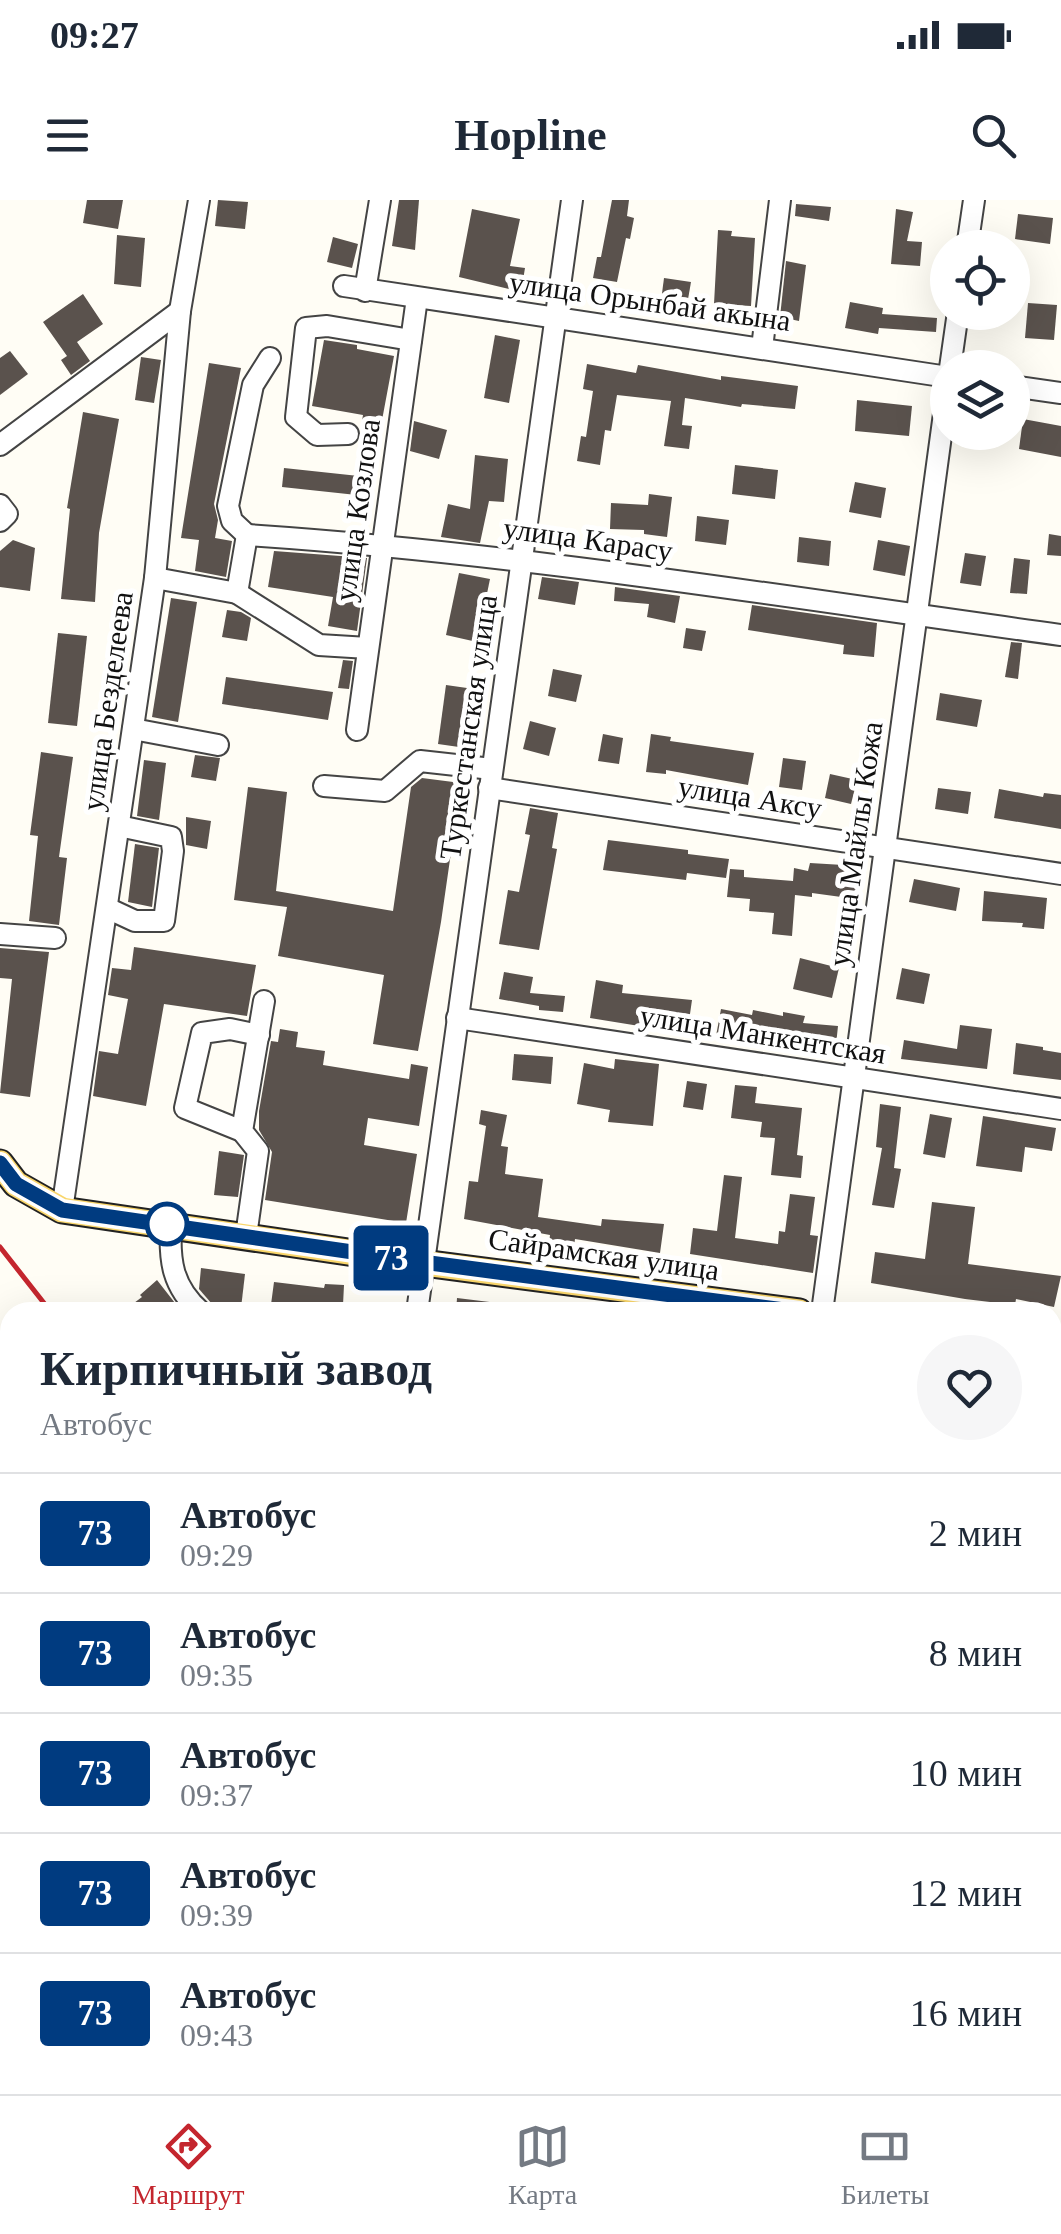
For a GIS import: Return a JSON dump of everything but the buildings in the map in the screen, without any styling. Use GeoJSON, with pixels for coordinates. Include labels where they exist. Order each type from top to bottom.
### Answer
{"type":"FeatureCollection","features":[{"type":"Feature","properties":{"kind":"main road","name":"Сайрамская улица"},"geometry":{"type":"LineString","coordinates":[[0,1163],[16,1184],[62,1210],[724,1302]]}},
{"type":"Feature","properties":{"kind":"street","name":"улица Безделеева"},"geometry":{"type":"LineString","coordinates":[[62,1210],[155,578],[180,311],[199,200]]}},
{"type":"Feature","properties":{"kind":"street","name":"улица Орынбай акына"},"geometry":{"type":"LineString","coordinates":[[380,200],[354,288],[930,377]]}},
{"type":"Feature","properties":{"kind":"street","name":"Туркестанская улица"},"geometry":{"type":"LineString","coordinates":[[418,1302],[572,200]]}},
{"type":"Feature","properties":{"kind":"street"},"geometry":{"type":"LineString","coordinates":[[762,348],[780,200]]}},
{"type":"Feature","properties":{"kind":"street"},"geometry":{"type":"LineString","coordinates":[[970,230],[974,200]]}},
{"type":"Feature","properties":{"kind":"street","name":"улица Козлова"},"geometry":{"type":"LineString","coordinates":[[356,730],[417,298]]}},
{"type":"Feature","properties":{"kind":"street"},"geometry":{"type":"LineString","coordinates":[[0,445],[180,311]]}},
{"type":"Feature","properties":{"kind":"street"},"geometry":{"type":"LineString","coordinates":[[348,434],[317,435],[296,417],[306,328],[327,326],[411,340]]}},
{"type":"Feature","properties":{"kind":"street"},"geometry":{"type":"LineString","coordinates":[[237,594],[247,534],[232,522],[228,506],[253,384],[270,358]]}},
{"type":"Feature","properties":{"kind":"street"},"geometry":{"type":"LineString","coordinates":[[1030,389],[1061,393]]}},
{"type":"Feature","properties":{"kind":"street","name":"улица Майлы Кожа"},"geometry":{"type":"LineString","coordinates":[[823,1302],[938,450]]}},
{"type":"Feature","properties":{"kind":"street"},"geometry":{"type":"LineString","coordinates":[[0,505],[7,514],[0,521]]}},
{"type":"Feature","properties":{"kind":"street","name":"улица Карасу"},"geometry":{"type":"LineString","coordinates":[[247,534],[523,559],[1061,636]]}},
{"type":"Feature","properties":{"kind":"street"},"geometry":{"type":"LineString","coordinates":[[155,578],[237,594],[320,644],[368,648]]}},
{"type":"Feature","properties":{"kind":"street"},"geometry":{"type":"LineString","coordinates":[[133,728],[218,744]]}},
{"type":"Feature","properties":{"kind":"street","name":"улица Аксу"},"geometry":{"type":"LineString","coordinates":[[324,786],[386,790],[420,761],[491,778],[884,848],[1061,874]]}},
{"type":"Feature","properties":{"kind":"street"},"geometry":{"type":"LineString","coordinates":[[107,908],[135,921],[164,921],[173,851],[171,836],[119,826]]}},
{"type":"Feature","properties":{"kind":"street"},"geometry":{"type":"LineString","coordinates":[[0,934],[55,938]]}},
{"type":"Feature","properties":{"kind":"street"},"geometry":{"type":"LineString","coordinates":[[242,1132],[264,1001]]}},
{"type":"Feature","properties":{"kind":"street","name":"улица Манкентская"},"geometry":{"type":"LineString","coordinates":[[457,1018],[1061,1109]]}},
{"type":"Feature","properties":{"kind":"street"},"geometry":{"type":"LineString","coordinates":[[246,1236],[258,1151],[242,1132],[185,1108],[202,1033],[230,1030],[258,1035]]}},
{"type":"Feature","properties":{"kind":"street"},"geometry":{"type":"LineString","coordinates":[[171,1224],[169,1263],[191,1302]]}},
{"type":"Feature","properties":{"kind":"railway"},"geometry":{"type":"LineString","coordinates":[[0,1247],[43,1302]]}},
{"type":"Feature","properties":{"kind":"bus line","name":"73"},"geometry":{"type":"LineString","coordinates":[[0,1163],[16,1184],[62,1210],[724,1302]]}}]}
